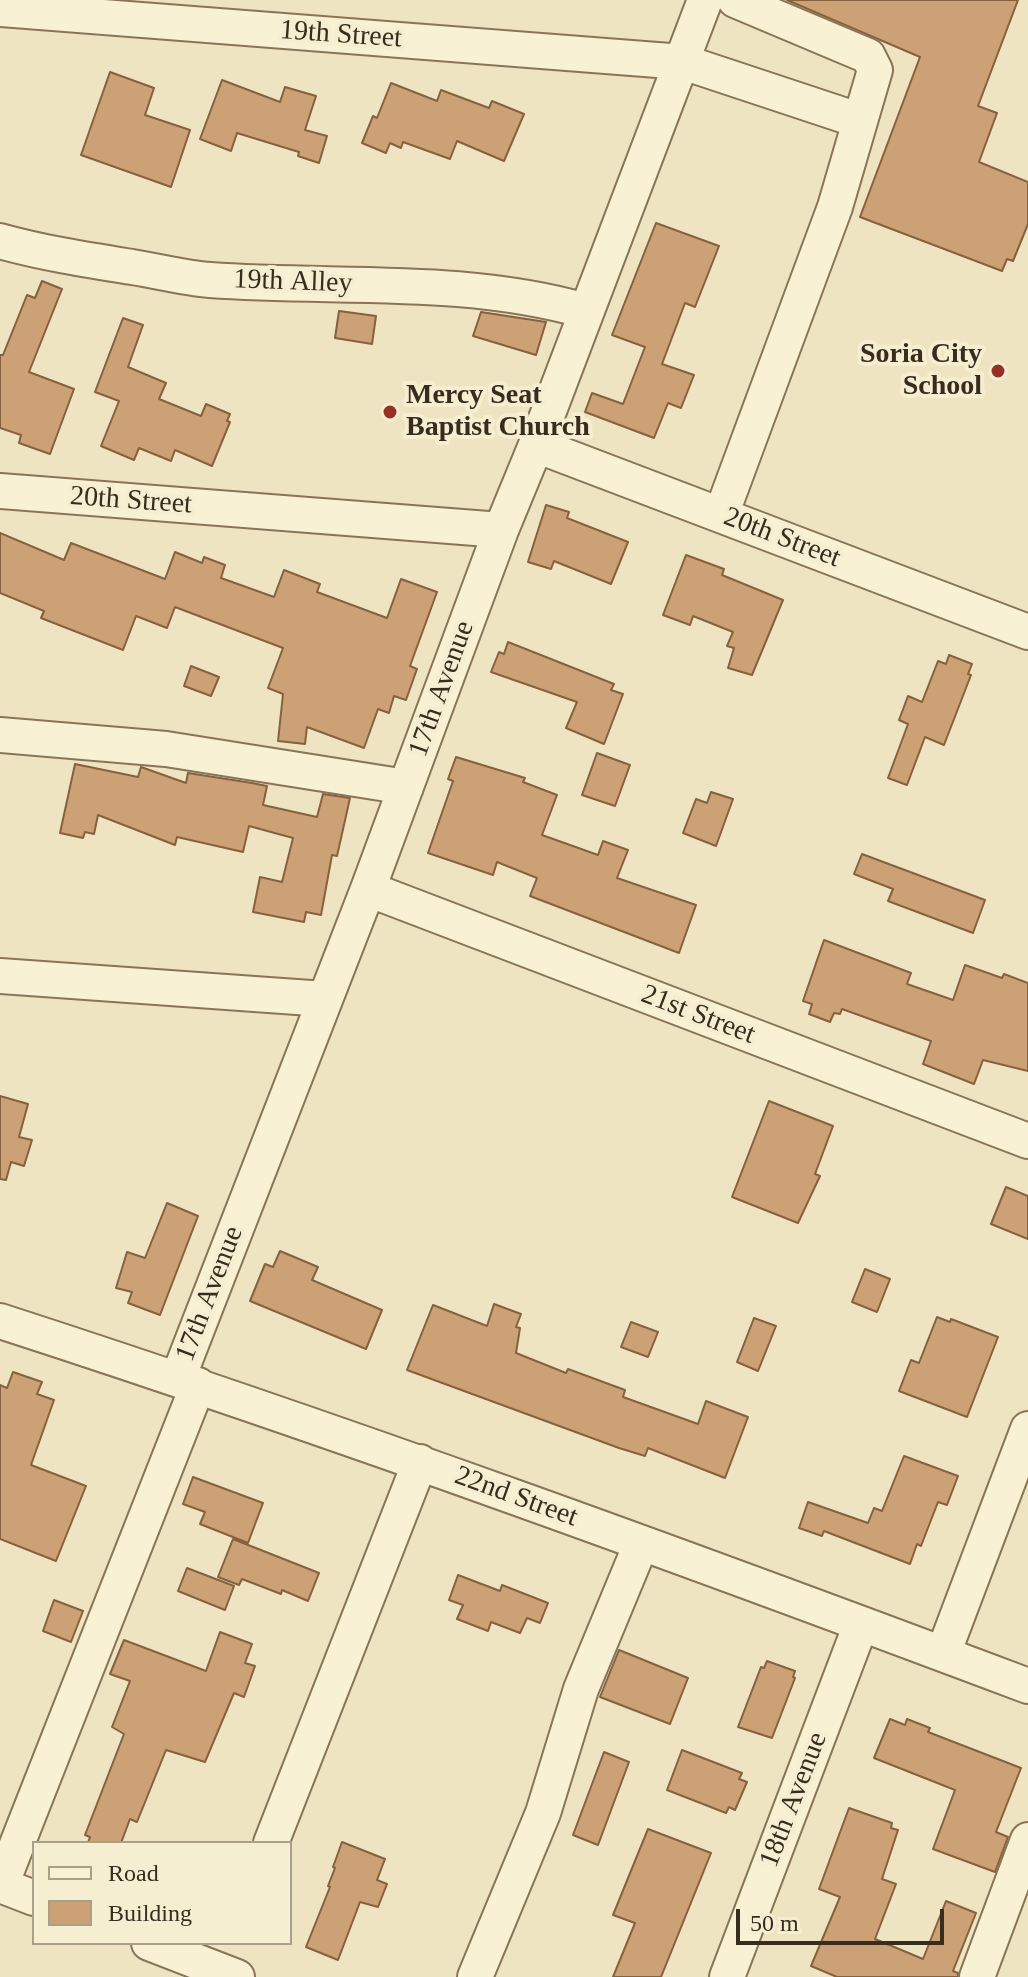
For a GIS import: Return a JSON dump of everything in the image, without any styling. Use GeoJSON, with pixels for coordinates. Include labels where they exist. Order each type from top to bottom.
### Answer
{"type":"FeatureCollection","features":[{"type":"Feature","properties":{"kind":"street","name":"17th Avenue"},"geometry":{"type":"LineString","coordinates":[[0,1885],[188,1382],[325,999],[705,0]]}},
{"type":"Feature","properties":{"kind":"street"},"geometry":{"type":"LineString","coordinates":[[721,515],[835,207],[875,70],[868,56],[735,0]]}},
{"type":"Feature","properties":{"kind":"street","name":"19th Street"},"geometry":{"type":"LineString","coordinates":[[0,9],[683,62],[858,120]]}},
{"type":"Feature","properties":{"kind":"street","name":"19th Alley"},"geometry":{"type":"LineString","coordinates":[[0,241],[33,251],[209,280],[494,291],[542,298],[586,311]]}},
{"type":"Feature","properties":{"kind":"street","name":"20th Street"},"geometry":{"type":"LineString","coordinates":[[536,445],[1028,632]]}},
{"type":"Feature","properties":{"kind":"street","name":"20th Street"},"geometry":{"type":"LineString","coordinates":[[0,491],[501,530]]}},
{"type":"Feature","properties":{"kind":"street"},"geometry":{"type":"LineString","coordinates":[[0,735],[166,749],[406,787]]}},
{"type":"Feature","properties":{"kind":"street","name":"21st Street"},"geometry":{"type":"LineString","coordinates":[[368,889],[1028,1141]]}},
{"type":"Feature","properties":{"kind":"street"},"geometry":{"type":"LineString","coordinates":[[0,976],[325,999]]}},
{"type":"Feature","properties":{"kind":"street","name":"22nd Street"},"geometry":{"type":"LineString","coordinates":[[0,1321],[420,1462],[1028,1686]]}},
{"type":"Feature","properties":{"kind":"street"},"geometry":{"type":"LineString","coordinates":[[943,1654],[1028,1429]]}},
{"type":"Feature","properties":{"kind":"street"},"geometry":{"type":"LineString","coordinates":[[272,1841],[420,1462]]}},
{"type":"Feature","properties":{"kind":"street"},"geometry":{"type":"LineString","coordinates":[[475,1977],[543,1813],[581,1689],[641,1544]]}},
{"type":"Feature","properties":{"kind":"street","name":"18th Avenue"},"geometry":{"type":"LineString","coordinates":[[727,1977],[861,1624]]}},
{"type":"Feature","properties":{"kind":"street"},"geometry":{"type":"LineString","coordinates":[[977,1977],[1028,1840]]}},
{"type":"Feature","properties":{"kind":"street"},"geometry":{"type":"LineString","coordinates":[[0,1885],[32,1897]]}},
{"type":"Feature","properties":{"kind":"street"},"geometry":{"type":"LineString","coordinates":[[156,1945],[227,1967]]}},
{"type":"Feature","properties":{"kind":"building"},"geometry":{"type":"Polygon","coordinates":[[[787,0],[1018,0],[978,106],[997,113],[979,162],[1028,182],[1028,224],[1013,261],[1007,259],[1002,271],[860,217],[920,57],[787,0]]]}},
{"type":"Feature","properties":{"kind":"building"},"geometry":{"type":"Polygon","coordinates":[[[110,72],[154,88],[145,115],[190,130],[171,187],[81,155],[110,72]]]}},
{"type":"Feature","properties":{"kind":"building"},"geometry":{"type":"Polygon","coordinates":[[[222,80],[280,102],[285,87],[316,96],[305,130],[327,136],[319,163],[298,156],[299,152],[237,133],[231,151],[200,139],[222,80]]]}},
{"type":"Feature","properties":{"kind":"building"},"geometry":{"type":"Polygon","coordinates":[[[391,83],[437,101],[441,90],[489,108],[492,101],[524,114],[504,161],[457,141],[450,159],[403,142],[401,148],[390,143],[386,153],[362,143],[373,116],[377,118],[391,83]]]}},
{"type":"Feature","properties":{"kind":"building"},"geometry":{"type":"Polygon","coordinates":[[[656,223],[719,246],[695,307],[685,303],[662,364],[694,375],[681,408],[668,403],[654,438],[585,412],[592,393],[623,404],[645,347],[612,335],[656,223]]]}},
{"type":"Feature","properties":{"kind":"building"},"geometry":{"type":"Polygon","coordinates":[[[42,281],[62,289],[29,372],[74,389],[50,454],[19,443],[21,435],[0,428],[0,355],[3,355],[27,295],[35,298],[42,281]]]}},
{"type":"Feature","properties":{"kind":"building"},"geometry":{"type":"Polygon","coordinates":[[[339,311],[376,316],[372,344],[335,338],[339,311]]]}},
{"type":"Feature","properties":{"kind":"building"},"geometry":{"type":"Polygon","coordinates":[[[481,312],[546,322],[536,355],[473,336],[481,312]]]}},
{"type":"Feature","properties":{"kind":"building"},"geometry":{"type":"Polygon","coordinates":[[[123,318],[143,325],[128,367],[166,383],[159,399],[201,416],[206,404],[230,414],[227,421],[230,422],[212,466],[175,450],[171,461],[139,448],[134,460],[101,446],[119,401],[95,392],[123,318]]]}},
{"type":"Feature","properties":{"kind":"building"},"geometry":{"type":"Polygon","coordinates":[[[546,505],[569,512],[567,518],[628,542],[611,584],[554,561],[551,569],[528,562],[546,505]]]}},
{"type":"Feature","properties":{"kind":"building"},"geometry":{"type":"Polygon","coordinates":[[[0,533],[64,560],[71,543],[165,579],[175,552],[202,563],[204,557],[225,565],[221,578],[274,597],[284,570],[320,584],[317,592],[387,618],[401,579],[437,592],[410,666],[417,669],[406,700],[394,696],[389,713],[378,709],[364,748],[307,727],[305,744],[278,741],[283,694],[268,688],[283,648],[175,607],[167,628],[136,616],[123,650],[41,618],[44,611],[0,593],[0,533]]]}},
{"type":"Feature","properties":{"kind":"building"},"geometry":{"type":"Polygon","coordinates":[[[686,555],[724,569],[722,575],[783,600],[752,675],[728,668],[734,648],[727,646],[733,632],[693,616],[690,625],[663,615],[686,555]]]}},
{"type":"Feature","properties":{"kind":"building"},"geometry":{"type":"Polygon","coordinates":[[[508,642],[614,684],[611,690],[623,694],[604,744],[566,728],[577,702],[491,672],[499,652],[504,654],[508,642]]]}},
{"type":"Feature","properties":{"kind":"building"},"geometry":{"type":"Polygon","coordinates":[[[949,655],[972,664],[968,674],[971,675],[944,745],[925,737],[907,785],[888,778],[908,724],[899,720],[908,696],[922,702],[938,661],[946,664],[949,655]]]}},
{"type":"Feature","properties":{"kind":"building"},"geometry":{"type":"Polygon","coordinates":[[[191,666],[219,677],[211,696],[184,686],[191,666]]]}},
{"type":"Feature","properties":{"kind":"building"},"geometry":{"type":"Polygon","coordinates":[[[597,753],[630,765],[615,806],[582,795],[597,753]]]}},
{"type":"Feature","properties":{"kind":"building"},"geometry":{"type":"Polygon","coordinates":[[[456,757],[525,778],[523,782],[557,795],[542,835],[598,855],[603,841],[628,850],[617,878],[696,905],[679,953],[530,896],[537,878],[497,862],[493,875],[428,853],[453,781],[448,779],[456,757]]]}},
{"type":"Feature","properties":{"kind":"building"},"geometry":{"type":"Polygon","coordinates":[[[75,764],[138,777],[141,767],[186,783],[188,773],[267,786],[263,805],[317,817],[323,794],[350,798],[337,856],[332,855],[321,915],[306,912],[304,922],[253,912],[260,877],[282,882],[293,838],[249,826],[243,852],[177,837],[175,845],[98,815],[94,834],[85,832],[83,838],[60,833],[75,764]]]}},
{"type":"Feature","properties":{"kind":"building"},"geometry":{"type":"Polygon","coordinates":[[[711,792],[733,799],[716,846],[683,833],[696,799],[707,803],[711,792]]]}},
{"type":"Feature","properties":{"kind":"building"},"geometry":{"type":"Polygon","coordinates":[[[862,854],[985,900],[973,933],[888,901],[893,889],[854,874],[862,854]]]}},
{"type":"Feature","properties":{"kind":"building"},"geometry":{"type":"Polygon","coordinates":[[[824,940],[911,973],[907,984],[953,1000],[965,965],[1028,983],[1028,1071],[983,1060],[974,1084],[923,1064],[931,1041],[842,1009],[840,1014],[834,1013],[830,1022],[809,1014],[812,1004],[803,1001],[824,940]]]}},
{"type":"Feature","properties":{"kind":"building"},"geometry":{"type":"Polygon","coordinates":[[[0,1096],[28,1104],[19,1137],[32,1140],[24,1166],[11,1162],[6,1180],[0,1179],[0,1096]]]}},
{"type":"Feature","properties":{"kind":"building"},"geometry":{"type":"Polygon","coordinates":[[[769,1101],[833,1126],[815,1174],[820,1176],[798,1223],[732,1197],[769,1101]]]}},
{"type":"Feature","properties":{"kind":"building"},"geometry":{"type":"Polygon","coordinates":[[[1006,1187],[1028,1196],[1028,1239],[991,1224],[1006,1187]]]}},
{"type":"Feature","properties":{"kind":"building"},"geometry":{"type":"Polygon","coordinates":[[[167,1203],[198,1216],[160,1315],[128,1303],[132,1292],[116,1288],[127,1252],[145,1258],[167,1203]]]}},
{"type":"Feature","properties":{"kind":"building"},"geometry":{"type":"Polygon","coordinates":[[[280,1251],[318,1267],[312,1280],[382,1310],[366,1349],[250,1301],[265,1264],[273,1267],[280,1251]]]}},
{"type":"Feature","properties":{"kind":"building"},"geometry":{"type":"Polygon","coordinates":[[[865,1269],[890,1279],[877,1312],[852,1302],[865,1269]]]}},
{"type":"Feature","properties":{"kind":"building"},"geometry":{"type":"Polygon","coordinates":[[[494,1304],[521,1314],[516,1327],[520,1328],[516,1353],[566,1373],[568,1369],[625,1390],[623,1397],[698,1424],[706,1401],[748,1417],[725,1478],[648,1448],[645,1456],[619,1448],[407,1370],[433,1305],[487,1326],[494,1304]]]}},
{"type":"Feature","properties":{"kind":"building"},"geometry":{"type":"Polygon","coordinates":[[[937,1317],[950,1322],[951,1319],[998,1337],[967,1417],[899,1391],[911,1360],[919,1363],[937,1317]]]}},
{"type":"Feature","properties":{"kind":"building"},"geometry":{"type":"Polygon","coordinates":[[[754,1318],[776,1326],[758,1371],[737,1362],[754,1318]]]}},
{"type":"Feature","properties":{"kind":"building"},"geometry":{"type":"Polygon","coordinates":[[[631,1322],[658,1332],[648,1357],[621,1347],[631,1322]]]}},
{"type":"Feature","properties":{"kind":"building"},"geometry":{"type":"Polygon","coordinates":[[[13,1372],[42,1382],[37,1394],[54,1400],[31,1465],[86,1486],[56,1561],[0,1539],[0,1385],[7,1388],[13,1372]]]}},
{"type":"Feature","properties":{"kind":"building"},"geometry":{"type":"Polygon","coordinates":[[[904,1456],[958,1476],[947,1505],[938,1502],[921,1546],[917,1544],[910,1564],[824,1531],[822,1536],[799,1528],[808,1502],[868,1523],[874,1508],[882,1511],[904,1456]]]}},
{"type":"Feature","properties":{"kind":"building"},"geometry":{"type":"Polygon","coordinates":[[[193,1477],[263,1503],[248,1543],[200,1524],[205,1512],[183,1504],[193,1477]]]}},
{"type":"Feature","properties":{"kind":"building"},"geometry":{"type":"Polygon","coordinates":[[[233,1539],[319,1573],[308,1601],[242,1579],[239,1585],[218,1577],[233,1539]]]}},
{"type":"Feature","properties":{"kind":"building"},"geometry":{"type":"Polygon","coordinates":[[[187,1568],[234,1586],[225,1610],[178,1591],[187,1568]]]}},
{"type":"Feature","properties":{"kind":"building"},"geometry":{"type":"Polygon","coordinates":[[[458,1575],[500,1591],[502,1585],[548,1603],[540,1623],[527,1618],[520,1633],[491,1622],[488,1631],[457,1619],[463,1605],[449,1600],[458,1575]]]}},
{"type":"Feature","properties":{"kind":"building"},"geometry":{"type":"Polygon","coordinates":[[[54,1600],[83,1611],[71,1642],[43,1631],[54,1600]]]}},
{"type":"Feature","properties":{"kind":"building"},"geometry":{"type":"Polygon","coordinates":[[[220,1632],[252,1644],[245,1663],[255,1666],[244,1697],[234,1693],[205,1762],[166,1750],[137,1822],[130,1819],[122,1841],[89,1841],[90,1837],[85,1835],[124,1734],[112,1727],[130,1681],[110,1674],[124,1640],[206,1671],[220,1632]]]}},
{"type":"Feature","properties":{"kind":"building"},"geometry":{"type":"Polygon","coordinates":[[[619,1650],[688,1678],[670,1724],[600,1697],[619,1650]]]}},
{"type":"Feature","properties":{"kind":"building"},"geometry":{"type":"Polygon","coordinates":[[[767,1661],[795,1671],[772,1738],[738,1727],[761,1667],[764,1668],[767,1661]]]}},
{"type":"Feature","properties":{"kind":"building"},"geometry":{"type":"Polygon","coordinates":[[[890,1719],[905,1725],[907,1719],[930,1728],[928,1732],[1021,1768],[996,1832],[1008,1837],[995,1872],[933,1849],[955,1790],[874,1758],[890,1719]]]}},
{"type":"Feature","properties":{"kind":"building"},"geometry":{"type":"Polygon","coordinates":[[[682,1750],[742,1773],[739,1779],[747,1782],[735,1810],[729,1807],[726,1813],[667,1790],[682,1750]]]}},
{"type":"Feature","properties":{"kind":"building"},"geometry":{"type":"Polygon","coordinates":[[[604,1752],[629,1762],[598,1845],[573,1835],[604,1752]]]}},
{"type":"Feature","properties":{"kind":"building"},"geometry":{"type":"Polygon","coordinates":[[[849,1808],[892,1823],[891,1828],[898,1830],[882,1879],[896,1884],[875,1939],[923,1959],[946,1901],[976,1913],[953,1971],[958,1973],[958,1977],[837,1977],[811,1966],[840,1897],[819,1889],[849,1808]]]}},
{"type":"Feature","properties":{"kind":"building"},"geometry":{"type":"Polygon","coordinates":[[[648,1829],[711,1853],[661,1977],[613,1977],[635,1923],[613,1915],[648,1829]]]}},
{"type":"Feature","properties":{"kind":"building"},"geometry":{"type":"Polygon","coordinates":[[[342,1842],[385,1859],[377,1880],[387,1884],[378,1907],[360,1902],[338,1960],[306,1947],[330,1887],[342,1842]]]}},
{"type":"Feature","properties":{"kind":"place","name":"Soria City School"},"geometry":{"type":"Point","coordinates":[998,371]}},
{"type":"Feature","properties":{"kind":"place","name":"Mercy Seat Baptist Church"},"geometry":{"type":"Point","coordinates":[390,412]}}]}
